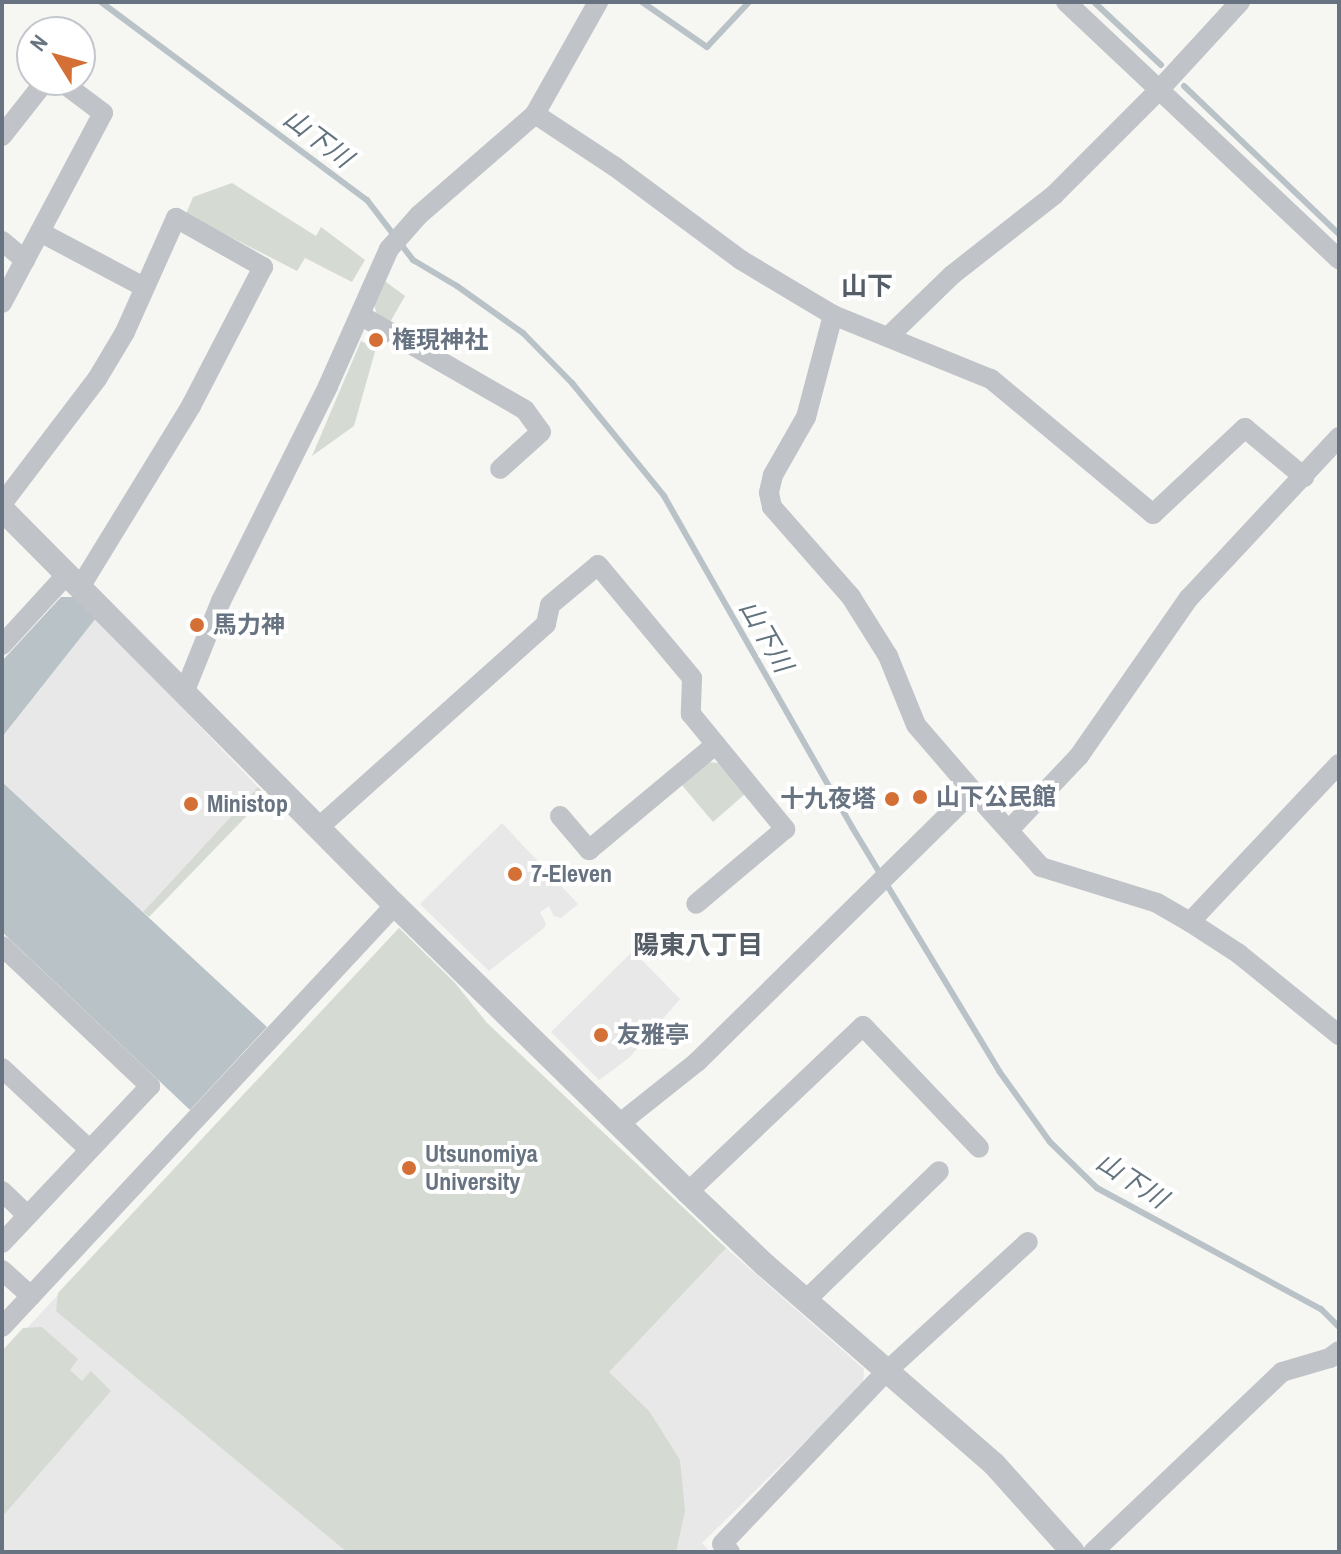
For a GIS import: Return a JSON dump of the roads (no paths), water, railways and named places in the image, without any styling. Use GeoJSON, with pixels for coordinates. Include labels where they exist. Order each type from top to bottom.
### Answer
{"type":"FeatureCollection","features":[{"type":"Feature","properties":{"kind":"street"},"geometry":{"type":"LineString","coordinates":[[184,693],[221,601],[389,249],[419,215],[535,114],[598,2]]}},
{"type":"Feature","properties":{"kind":"street"},"geometry":{"type":"LineString","coordinates":[[1066,2],[1339,259]]}},
{"type":"Feature","properties":{"kind":"street"},"geometry":{"type":"LineString","coordinates":[[888,337],[952,275],[1054,195],[1159,90],[1240,2]]}},
{"type":"Feature","properties":{"kind":"street"},"geometry":{"type":"LineString","coordinates":[[2,136],[33,96]]}},
{"type":"Feature","properties":{"kind":"street"},"geometry":{"type":"LineString","coordinates":[[2,303],[103,113],[80,96]]}},
{"type":"Feature","properties":{"kind":"street"},"geometry":{"type":"LineString","coordinates":[[535,114],[614,166],[741,260],[833,315],[991,379],[1153,514],[1245,428],[1304,477]]}},
{"type":"Feature","properties":{"kind":"street"},"geometry":{"type":"LineString","coordinates":[[2,645],[73,580],[191,406],[263,267],[176,218],[125,332],[97,379],[2,506],[73,580],[318,828],[688,1192],[994,1464],[1073,1552]]}},
{"type":"Feature","properties":{"kind":"street"},"geometry":{"type":"LineString","coordinates":[[40,232],[144,287]]}},
{"type":"Feature","properties":{"kind":"street"},"geometry":{"type":"LineString","coordinates":[[2,241],[25,260]]}},
{"type":"Feature","properties":{"kind":"street"},"geometry":{"type":"LineString","coordinates":[[360,315],[525,410],[541,432],[500,469]]}},
{"type":"Feature","properties":{"kind":"street"},"geometry":{"type":"LineString","coordinates":[[833,315],[806,417],[773,475],[769,493],[772,507],[851,597],[888,656],[916,725],[1041,867],[1157,903],[1239,954],[1339,1035]]}},
{"type":"Feature","properties":{"kind":"street"},"geometry":{"type":"LineString","coordinates":[[1009,830],[1079,756],[1189,598],[1339,437]]}},
{"type":"Feature","properties":{"kind":"street"},"geometry":{"type":"LineString","coordinates":[[318,828],[546,624],[550,605],[598,565],[692,678],[691,714],[785,829],[696,904]]}},
{"type":"Feature","properties":{"kind":"street"},"geometry":{"type":"LineString","coordinates":[[560,816],[589,850],[716,744]]}},
{"type":"Feature","properties":{"kind":"street"},"geometry":{"type":"LineString","coordinates":[[1190,922],[1339,764]]}},
{"type":"Feature","properties":{"kind":"street"},"geometry":{"type":"LineString","coordinates":[[619,1124],[697,1062],[973,791]]}},
{"type":"Feature","properties":{"kind":"street"},"geometry":{"type":"LineString","coordinates":[[2,1327],[395,905]]}},
{"type":"Feature","properties":{"kind":"street"},"geometry":{"type":"LineString","coordinates":[[2,946],[150,1086],[2,1243]]}},
{"type":"Feature","properties":{"kind":"street"},"geometry":{"type":"LineString","coordinates":[[688,1192],[863,1026],[979,1148]]}},
{"type":"Feature","properties":{"kind":"street"},"geometry":{"type":"LineString","coordinates":[[2,1068],[89,1149]]}},
{"type":"Feature","properties":{"kind":"street"},"geometry":{"type":"LineString","coordinates":[[806,1300],[939,1171]]}},
{"type":"Feature","properties":{"kind":"street"},"geometry":{"type":"LineString","coordinates":[[2,1191],[27,1215]]}},
{"type":"Feature","properties":{"kind":"street"},"geometry":{"type":"LineString","coordinates":[[730,1552],[722,1544],[887,1371],[1028,1242]]}},
{"type":"Feature","properties":{"kind":"street"},"geometry":{"type":"LineString","coordinates":[[2,1270],[31,1296]]}},
{"type":"Feature","properties":{"kind":"street"},"geometry":{"type":"LineString","coordinates":[[1093,1552],[1282,1372],[1330,1358],[1339,1351]]}},
{"type":"Feature","properties":{"kind":"waterway","name":"山下川"},"geometry":{"type":"LineString","coordinates":[[101,2],[367,200],[413,260],[457,286],[523,333],[572,383],[664,496],[852,827],[999,1071],[1050,1142],[1097,1188],[1321,1309],[1339,1327]]}},
{"type":"Feature","properties":{"kind":"waterway"},"geometry":{"type":"LineString","coordinates":[[642,2],[707,47],[749,2]]}},
{"type":"Feature","properties":{"kind":"waterway"},"geometry":{"type":"LineString","coordinates":[[1094,2],[1161,65]]}},
{"type":"Feature","properties":{"kind":"waterway"},"geometry":{"type":"LineString","coordinates":[[1184,86],[1339,234]]}},
{"type":"Feature","properties":{"kind":"place","name":"権現神社"},"geometry":{"type":"Point","coordinates":[376,340]}},
{"type":"Feature","properties":{"kind":"place","name":"馬力神"},"geometry":{"type":"Point","coordinates":[197,625]}},
{"type":"Feature","properties":{"kind":"place","name":"山下公民館"},"geometry":{"type":"Point","coordinates":[920,797]}},
{"type":"Feature","properties":{"kind":"place","name":"十九夜塔"},"geometry":{"type":"Point","coordinates":[892,799]}},
{"type":"Feature","properties":{"kind":"place","name":"Ministop"},"geometry":{"type":"Point","coordinates":[191,804]}},
{"type":"Feature","properties":{"kind":"place","name":"7-Eleven"},"geometry":{"type":"Point","coordinates":[515,874]}},
{"type":"Feature","properties":{"kind":"place","name":"友雅亭"},"geometry":{"type":"Point","coordinates":[601,1035]}},
{"type":"Feature","properties":{"kind":"place","name":"Utsunomiya University"},"geometry":{"type":"Point","coordinates":[409,1168]}},
{"type":"Feature","properties":{"kind":"district","name":"山下"},"geometry":{"type":"Point","coordinates":[867,286]}},
{"type":"Feature","properties":{"kind":"district","name":"陽東八丁目"},"geometry":{"type":"Point","coordinates":[698,945]}}]}
